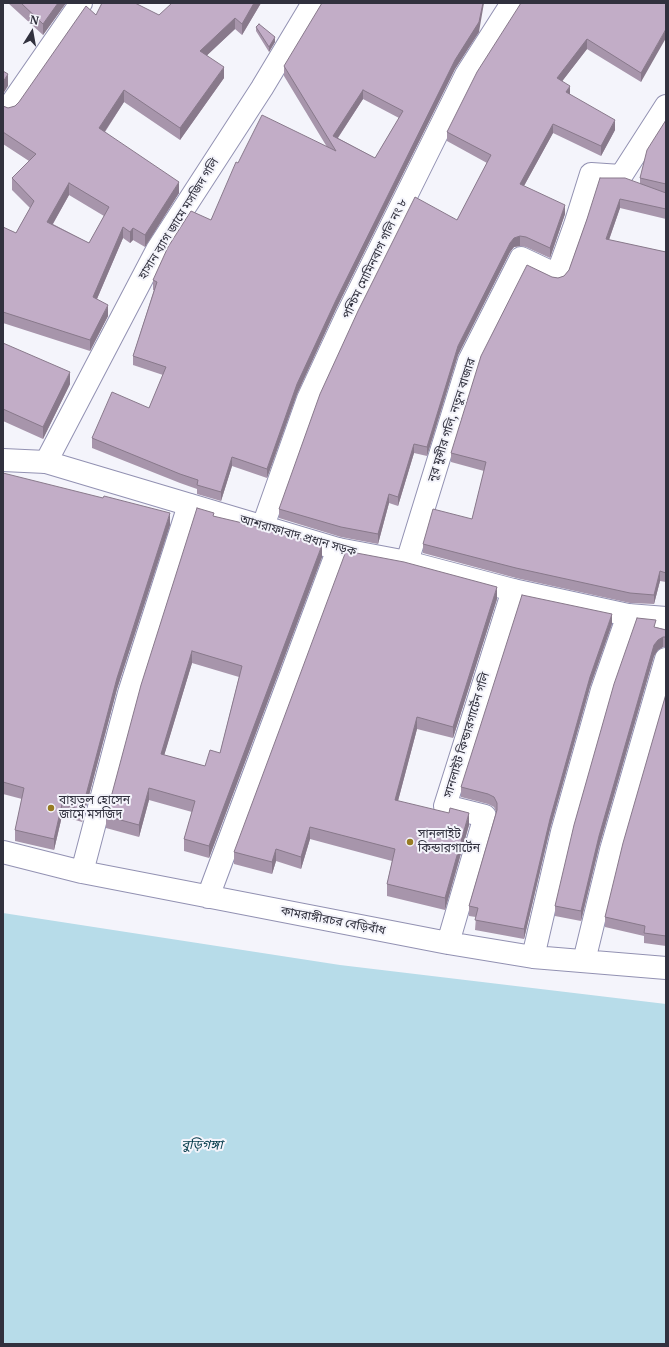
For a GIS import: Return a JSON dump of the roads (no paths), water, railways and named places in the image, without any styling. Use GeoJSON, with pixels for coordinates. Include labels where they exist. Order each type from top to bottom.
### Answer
{"type":"FeatureCollection","features":[{"type":"Feature","properties":{"kind":"street"},"geometry":{"type":"LineString","coordinates":[[9,107],[81,3]]}},
{"type":"Feature","properties":{"kind":"street","name":"হাসান ব্যাগ জামে মসজিদ গলি"},"geometry":{"type":"LineString","coordinates":[[46,462],[157,250],[262,88],[313,3]]}},
{"type":"Feature","properties":{"kind":"street","name":"পশ্চিম মোমিনবাগ গলি নং ৮"},"geometry":{"type":"LineString","coordinates":[[263,526],[308,399],[347,315],[466,75],[512,3]]}},
{"type":"Feature","properties":{"kind":"street","name":"নূর মুন্সীর গলি, নতুন বাজার"},"geometry":{"type":"LineString","coordinates":[[407,562],[469,361],[521,258],[556,275],[592,174],[621,176],[666,106]]}},
{"type":"Feature","properties":{"kind":"street","name":"আশরাফাবাদ প্রধান সড়ক"},"geometry":{"type":"LineString","coordinates":[[3,460],[46,462],[338,549],[407,562],[513,590],[628,615],[666,618]]}},
{"type":"Feature","properties":{"kind":"street"},"geometry":{"type":"LineString","coordinates":[[82,872],[129,693],[189,505]]}},
{"type":"Feature","properties":{"kind":"street"},"geometry":{"type":"LineString","coordinates":[[208,897],[338,549]]}},
{"type":"Feature","properties":{"kind":"street","name":"সানলাইট কিন্ডারগার্টেন গলি"},"geometry":{"type":"LineString","coordinates":[[448,943],[485,816],[445,806],[513,590]]}},
{"type":"Feature","properties":{"kind":"street"},"geometry":{"type":"LineString","coordinates":[[534,957],[562,832],[602,690],[628,615]]}},
{"type":"Feature","properties":{"kind":"street"},"geometry":{"type":"LineString","coordinates":[[584,961],[611,850],[666,659]]}},
{"type":"Feature","properties":{"kind":"street","name":"কামরাঙ্গীরচর বেড়িবাঁধ"},"geometry":{"type":"LineString","coordinates":[[3,852],[82,872],[448,943],[534,957],[666,968]]}},
{"type":"Feature","properties":{"kind":"water","name":"বুড়িগঙ্গা"},"geometry":{"type":"Polygon","coordinates":[[[3,913],[340,965],[666,1004],[666,1344],[3,1344],[3,913]]]}},
{"type":"Feature","properties":{"kind":"place","name":"বায়তুল হোসেন জামে মসজিদ"},"geometry":{"type":"Point","coordinates":[51,808]}},
{"type":"Feature","properties":{"kind":"place","name":"সানলাইট কিন্ডারগার্টেন"},"geometry":{"type":"Point","coordinates":[410,842]}}]}
